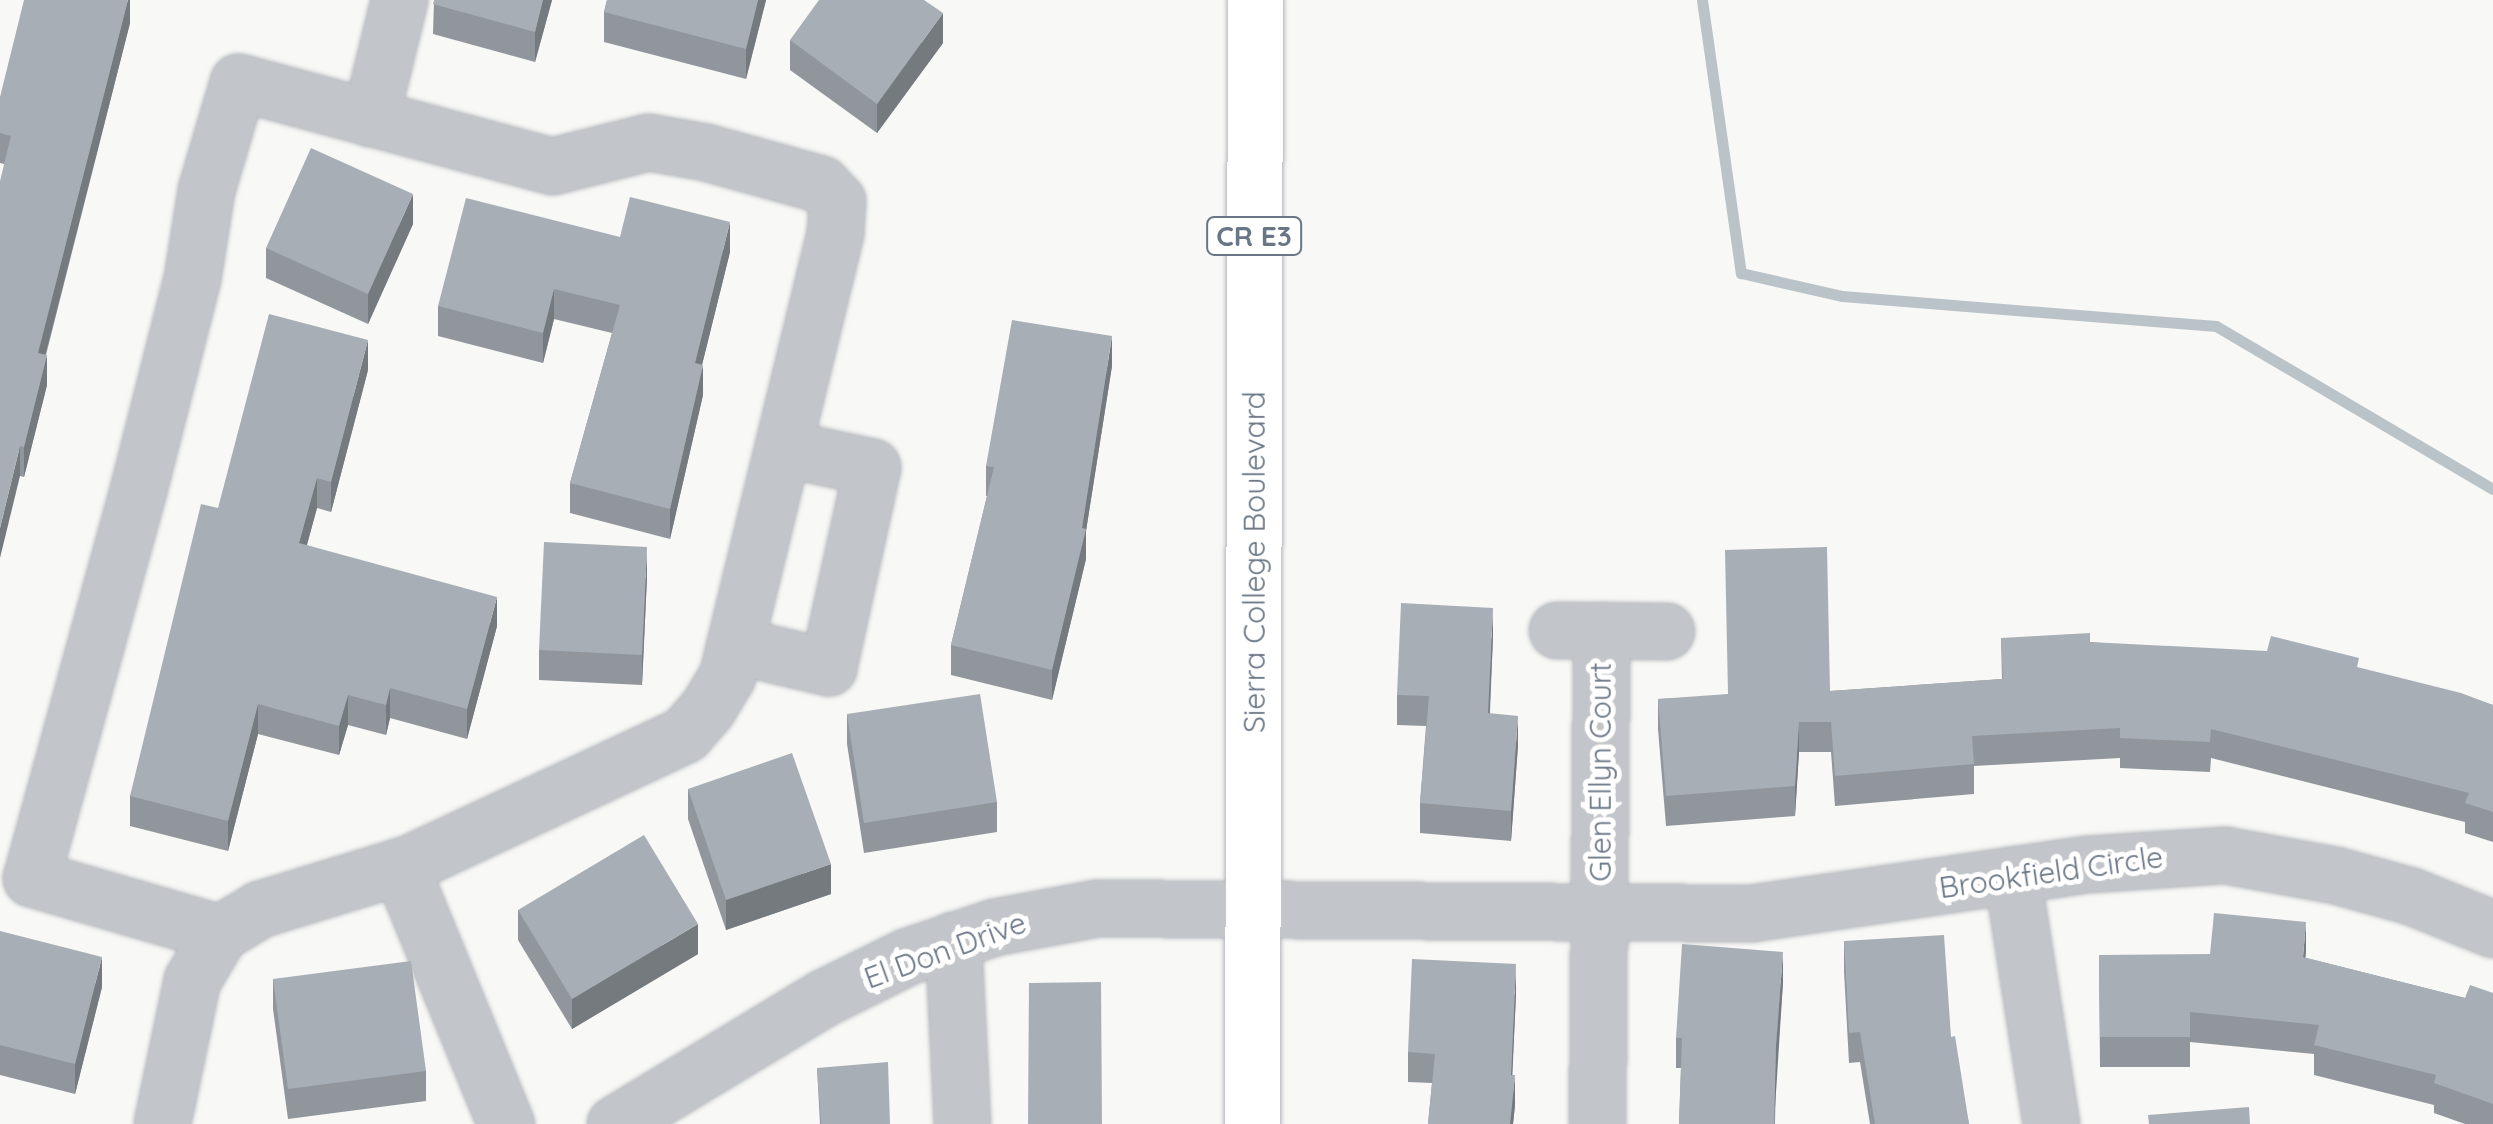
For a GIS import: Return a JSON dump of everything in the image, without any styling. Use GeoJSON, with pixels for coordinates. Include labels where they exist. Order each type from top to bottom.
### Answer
{"type":"FeatureCollection","features":[{"type":"Feature","properties":{"kind":"main road","name":"Sierra College Boulevard"},"geometry":{"type":"LineString","coordinates":[[1252,1124],[1255,0]]}},
{"type":"Feature","properties":{"kind":"street"},"geometry":{"type":"LineString","coordinates":[[370,118],[400,0]]}},
{"type":"Feature","properties":{"kind":"street"},"geometry":{"type":"LineString","coordinates":[[162,1123],[192,980],[220,933],[260,909],[400,866],[685,734],[727,676],[835,232],[837,200],[821,184],[706,152],[648,142],[552,166],[238,82],[206,190],[192,278],[138,490],[32,878],[220,933]]}},
{"type":"Feature","properties":{"kind":"street"},"geometry":{"type":"LineString","coordinates":[[735,645],[828,667],[872,467],[783,448]]}},
{"type":"Feature","properties":{"kind":"street","name":"Glen Ellyn Court"},"geometry":{"type":"LineString","coordinates":[[1599,913],[1579,630],[1666,631]]}},
{"type":"Feature","properties":{"kind":"street","name":"Brookfield Circle"},"geometry":{"type":"LineString","coordinates":[[1254,910],[1751,913],[2153,857],[2225,855],[2335,874],[2410,896],[2493,929]]}},
{"type":"Feature","properties":{"kind":"street"},"geometry":{"type":"LineString","coordinates":[[400,866],[506,1124]]}},
{"type":"Feature","properties":{"kind":"street"},"geometry":{"type":"LineString","coordinates":[[2012,875],[2052,1124]]}},
{"type":"Feature","properties":{"kind":"street","name":"El Don Drive"},"geometry":{"type":"LineString","coordinates":[[615,1124],[823,998],[908,956],[953,940],[1049,914],[1097,908],[1254,910]]}},
{"type":"Feature","properties":{"kind":"street"},"geometry":{"type":"LineString","coordinates":[[1598,1124],[1599,913]]}},
{"type":"Feature","properties":{"kind":"street"},"geometry":{"type":"LineString","coordinates":[[953,940],[962,1124]]}},
{"type":"Feature","properties":{"kind":"building"},"geometry":{"type":"Polygon","coordinates":[[[24,0],[128,0],[38,353],[47,355],[0,528],[0,181],[11,136],[0,133],[0,97],[24,0]]]}},
{"type":"Feature","properties":{"kind":"building"},"geometry":{"type":"Polygon","coordinates":[[[434,0],[543,0],[535,32],[433,4],[434,0]]]}},
{"type":"Feature","properties":{"kind":"building"},"geometry":{"type":"Polygon","coordinates":[[[607,0],[758,0],[746,49],[604,12],[607,0]]]}},
{"type":"Feature","properties":{"kind":"building"},"geometry":{"type":"Polygon","coordinates":[[[819,0],[924,0],[943,13],[877,104],[790,40],[819,0]]]}},
{"type":"Feature","properties":{"kind":"building"},"geometry":{"type":"Polygon","coordinates":[[[311,148],[413,194],[368,294],[266,248],[311,148]]]}},
{"type":"Feature","properties":{"kind":"building"},"geometry":{"type":"Polygon","coordinates":[[[630,197],[730,222],[695,363],[703,365],[670,509],[570,483],[620,305],[554,289],[543,333],[438,306],[466,198],[620,237],[630,197]]]}},
{"type":"Feature","properties":{"kind":"building"},"geometry":{"type":"Polygon","coordinates":[[[269,314],[368,340],[331,482],[317,478],[299,543],[497,597],[467,709],[390,688],[386,705],[348,695],[339,726],[258,704],[228,821],[130,796],[201,504],[218,508],[269,314]]]}},
{"type":"Feature","properties":{"kind":"building"},"geometry":{"type":"Polygon","coordinates":[[[1012,320],[1112,336],[1082,528],[1086,529],[1052,670],[951,645],[994,467],[986,466],[1012,320]]]}},
{"type":"Feature","properties":{"kind":"building"},"geometry":{"type":"Polygon","coordinates":[[[544,542],[647,547],[642,655],[539,650],[544,542]]]}},
{"type":"Feature","properties":{"kind":"building"},"geometry":{"type":"Polygon","coordinates":[[[1827,547],[1830,691],[2003,679],[2001,638],[2090,633],[2090,642],[2267,651],[2271,636],[2359,658],[2357,667],[2493,705],[2493,812],[2465,803],[2469,793],[2211,729],[2210,742],[2120,738],[2120,728],[1972,736],[1974,764],[1835,776],[1831,722],[1799,722],[1795,786],[1666,796],[1658,699],[1728,694],[1725,550],[1827,547]]]}},
{"type":"Feature","properties":{"kind":"building"},"geometry":{"type":"Polygon","coordinates":[[[1401,603],[1493,608],[1488,713],[1518,716],[1511,811],[1420,803],[1429,696],[1397,695],[1401,603]]]}},
{"type":"Feature","properties":{"kind":"building"},"geometry":{"type":"Polygon","coordinates":[[[980,694],[997,802],[864,823],[847,714],[980,694]]]}},
{"type":"Feature","properties":{"kind":"building"},"geometry":{"type":"Polygon","coordinates":[[[792,753],[831,864],[726,900],[688,789],[792,753]]]}},
{"type":"Feature","properties":{"kind":"building"},"geometry":{"type":"Polygon","coordinates":[[[644,835],[698,924],[572,999],[518,910],[644,835]]]}},
{"type":"Feature","properties":{"kind":"building"},"geometry":{"type":"Polygon","coordinates":[[[2214,913],[2306,922],[2303,957],[2465,998],[2470,985],[2493,993],[2493,1104],[2434,1083],[2436,1075],[2314,1045],[2319,1025],[2190,1012],[2190,1037],[2100,1037],[2099,955],[2210,954],[2214,913]]]}},
{"type":"Feature","properties":{"kind":"building"},"geometry":{"type":"Polygon","coordinates":[[[0,931],[102,957],[75,1064],[0,1045],[0,931]]]}},
{"type":"Feature","properties":{"kind":"building"},"geometry":{"type":"Polygon","coordinates":[[[1944,935],[1951,1037],[1955,1036],[1969,1124],[1875,1124],[1860,1032],[1849,1033],[1844,941],[1944,935]]]}},
{"type":"Feature","properties":{"kind":"building"},"geometry":{"type":"Polygon","coordinates":[[[1682,944],[1783,952],[1774,1124],[1679,1124],[1682,1038],[1676,1038],[1682,944]]]}},
{"type":"Feature","properties":{"kind":"building"},"geometry":{"type":"Polygon","coordinates":[[[1412,959],[1516,964],[1511,1075],[1515,1075],[1510,1124],[1428,1124],[1435,1054],[1408,1052],[1412,959]]]}},
{"type":"Feature","properties":{"kind":"building"},"geometry":{"type":"Polygon","coordinates":[[[411,961],[426,1071],[288,1089],[273,979],[411,961]]]}},
{"type":"Feature","properties":{"kind":"building"},"geometry":{"type":"Polygon","coordinates":[[[1101,982],[1102,1124],[1028,1124],[1029,983],[1101,982]]]}},
{"type":"Feature","properties":{"kind":"building"},"geometry":{"type":"Polygon","coordinates":[[[888,1062],[890,1124],[821,1124],[817,1068],[888,1062]]]}},
{"type":"Feature","properties":{"kind":"building"},"geometry":{"type":"Polygon","coordinates":[[[2249,1107],[2250,1124],[2149,1124],[2148,1115],[2249,1107]]]}},
{"type":"Feature","properties":{"kind":"waterway"},"geometry":{"type":"LineString","coordinates":[[1702,0],[1741,273],[1842,296],[2216,326],[2493,489]]}}]}
